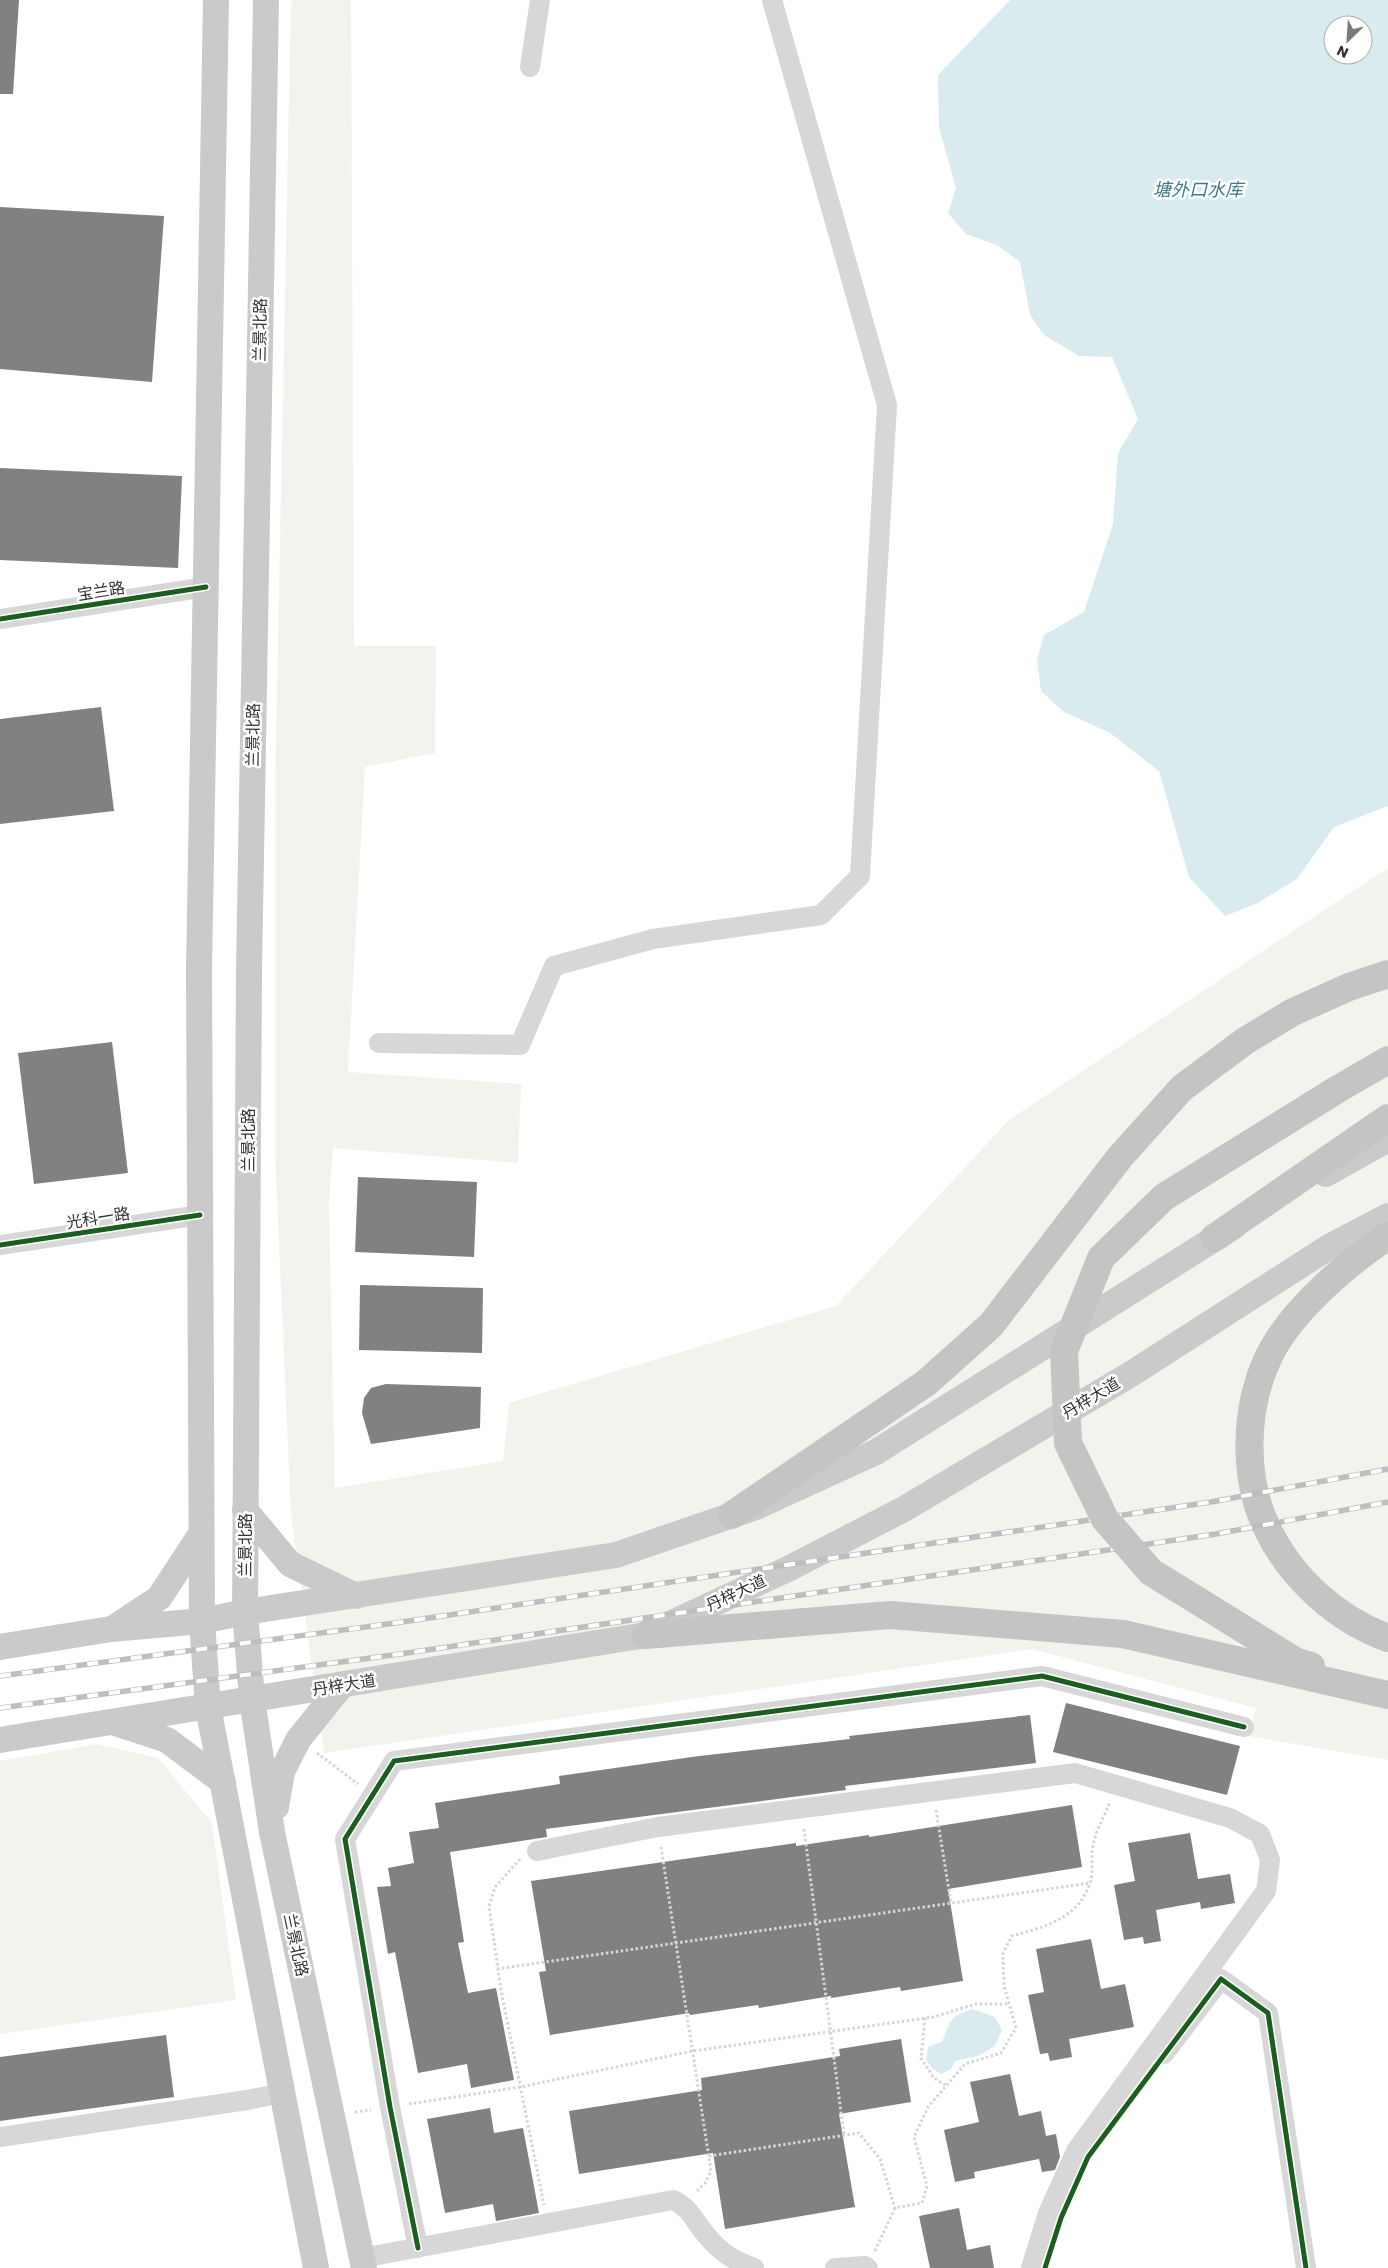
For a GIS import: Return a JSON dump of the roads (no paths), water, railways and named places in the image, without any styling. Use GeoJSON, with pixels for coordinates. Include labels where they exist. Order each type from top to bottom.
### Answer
{"type":"FeatureCollection","features":[{"type":"Feature","properties":{"kind":"highway"},"geometry":{"type":"LineString","coordinates":[[732,1515],[926,1383],[991,1325],[1120,1157],[1182,1088],[1245,1041],[1293,1012],[1349,987],[1388,974]]}},
{"type":"Feature","properties":{"kind":"highway"},"geometry":{"type":"LineString","coordinates":[[1388,1060],[1164,1197],[1101,1258],[1064,1351],[1068,1443],[1105,1518],[1151,1572],[1295,1661],[1388,1689]]}},
{"type":"Feature","properties":{"kind":"highway"},"geometry":{"type":"LineString","coordinates":[[1214,1238],[1388,1118]]}},
{"type":"Feature","properties":{"kind":"highway"},"geometry":{"type":"LineString","coordinates":[[1388,1236],[1340,1273],[1310,1300],[1286,1329],[1269,1356],[1258,1387],[1250,1421],[1250,1460],[1256,1497],[1268,1532],[1291,1567],[1316,1594],[1341,1614],[1370,1631],[1388,1638]]}},
{"type":"Feature","properties":{"kind":"highway"},"geometry":{"type":"LineString","coordinates":[[646,1635],[890,1615],[1094,1631],[1123,1634],[1388,1695]]}},
{"type":"Feature","properties":{"kind":"main road"},"geometry":{"type":"LineString","coordinates":[[216,0],[199,970],[202,1621],[208,1707],[316,2268]]}},
{"type":"Feature","properties":{"kind":"main road","name":"兰景北路"},"geometry":{"type":"LineString","coordinates":[[266,0],[249,970],[245,1612],[252,1699],[272,1832],[363,2263]]}},
{"type":"Feature","properties":{"kind":"main road"},"geometry":{"type":"LineString","coordinates":[[0,1647],[112,1629],[202,1621],[245,1612],[616,1555],[756,1507],[876,1452],[1214,1238],[1388,1139]]}},
{"type":"Feature","properties":{"kind":"main road","name":"丹梓大道"},"geometry":{"type":"LineString","coordinates":[[0,1740],[646,1635],[790,1568],[904,1509],[1131,1374],[1328,1247],[1388,1216]]}},
{"type":"Feature","properties":{"kind":"main road"},"geometry":{"type":"LineString","coordinates":[[245,1510],[290,1564],[356,1596]]}},
{"type":"Feature","properties":{"kind":"main road"},"geometry":{"type":"LineString","coordinates":[[112,1629],[159,1598],[201,1534]]}},
{"type":"Feature","properties":{"kind":"main road"},"geometry":{"type":"LineString","coordinates":[[272,1832],[282,1772],[298,1740],[342,1685]]}},
{"type":"Feature","properties":{"kind":"main road"},"geometry":{"type":"LineString","coordinates":[[112,1722],[167,1740],[223,1782]]}},
{"type":"Feature","properties":{"kind":"main road"},"geometry":{"type":"LineString","coordinates":[[241,1871],[278,1863]]}},
{"type":"Feature","properties":{"kind":"street"},"geometry":{"type":"LineString","coordinates":[[530,67],[540,0]]}},
{"type":"Feature","properties":{"kind":"street"},"geometry":{"type":"LineString","coordinates":[[379,1043],[520,1044],[554,966],[653,939],[822,915],[860,876],[887,405],[772,0]]}},
{"type":"Feature","properties":{"kind":"street","name":"宝兰路"},"geometry":{"type":"LineString","coordinates":[[0,619],[206,587]]}},
{"type":"Feature","properties":{"kind":"street","name":"光科一路"},"geometry":{"type":"LineString","coordinates":[[0,1245],[200,1215]]}},
{"type":"Feature","properties":{"kind":"street"},"geometry":{"type":"LineString","coordinates":[[418,2248],[390,2107],[345,1839],[394,1761],[1042,1676],[1244,1727]]}},
{"type":"Feature","properties":{"kind":"street"},"geometry":{"type":"LineString","coordinates":[[537,1851],[658,1827],[1075,1773],[1230,1818],[1260,1834],[1270,1860],[1266,1891],[1076,2151],[1048,2213],[1031,2268]]}},
{"type":"Feature","properties":{"kind":"street"},"geometry":{"type":"LineString","coordinates":[[1045,2268],[1061,2218],[1088,2157],[1221,1979],[1268,2013],[1306,2268]]}},
{"type":"Feature","properties":{"kind":"street"},"geometry":{"type":"LineString","coordinates":[[0,2137],[283,2093]]}},
{"type":"Feature","properties":{"kind":"street"},"geometry":{"type":"LineString","coordinates":[[363,2263],[418,2248],[673,2200],[683,2204],[708,2238],[734,2261],[754,2268]]}},
{"type":"Feature","properties":{"kind":"street"},"geometry":{"type":"LineString","coordinates":[[836,2268],[867,2268]]}},
{"type":"Feature","properties":{"kind":"water","name":"塘外口水库"},"geometry":{"type":"Polygon","coordinates":[[[1010,0],[1388,0],[1388,806],[1334,827],[1297,879],[1256,904],[1225,916],[1189,877],[1159,771],[1110,733],[1064,712],[1041,691],[1037,660],[1044,635],[1084,612],[1113,524],[1118,453],[1138,419],[1112,357],[1079,356],[1044,335],[1030,315],[1020,262],[997,245],[966,234],[948,213],[956,188],[939,127],[938,75],[1010,0]]]}},
{"type":"Feature","properties":{"kind":"water"},"geometry":{"type":"Polygon","coordinates":[[[973,2009],[995,2017],[1002,2030],[995,2046],[978,2056],[955,2061],[951,2069],[941,2074],[933,2069],[926,2060],[928,2047],[942,2042],[949,2024],[955,2017],[973,2009]]]}},
{"type":"Feature","properties":{"kind":"railway"},"geometry":{"type":"LineString","coordinates":[[0,1676],[395,1623],[1211,1502],[1388,1469]]}},
{"type":"Feature","properties":{"kind":"railway"},"geometry":{"type":"LineString","coordinates":[[0,1708],[400,1654],[1216,1534],[1388,1502]]}}]}
